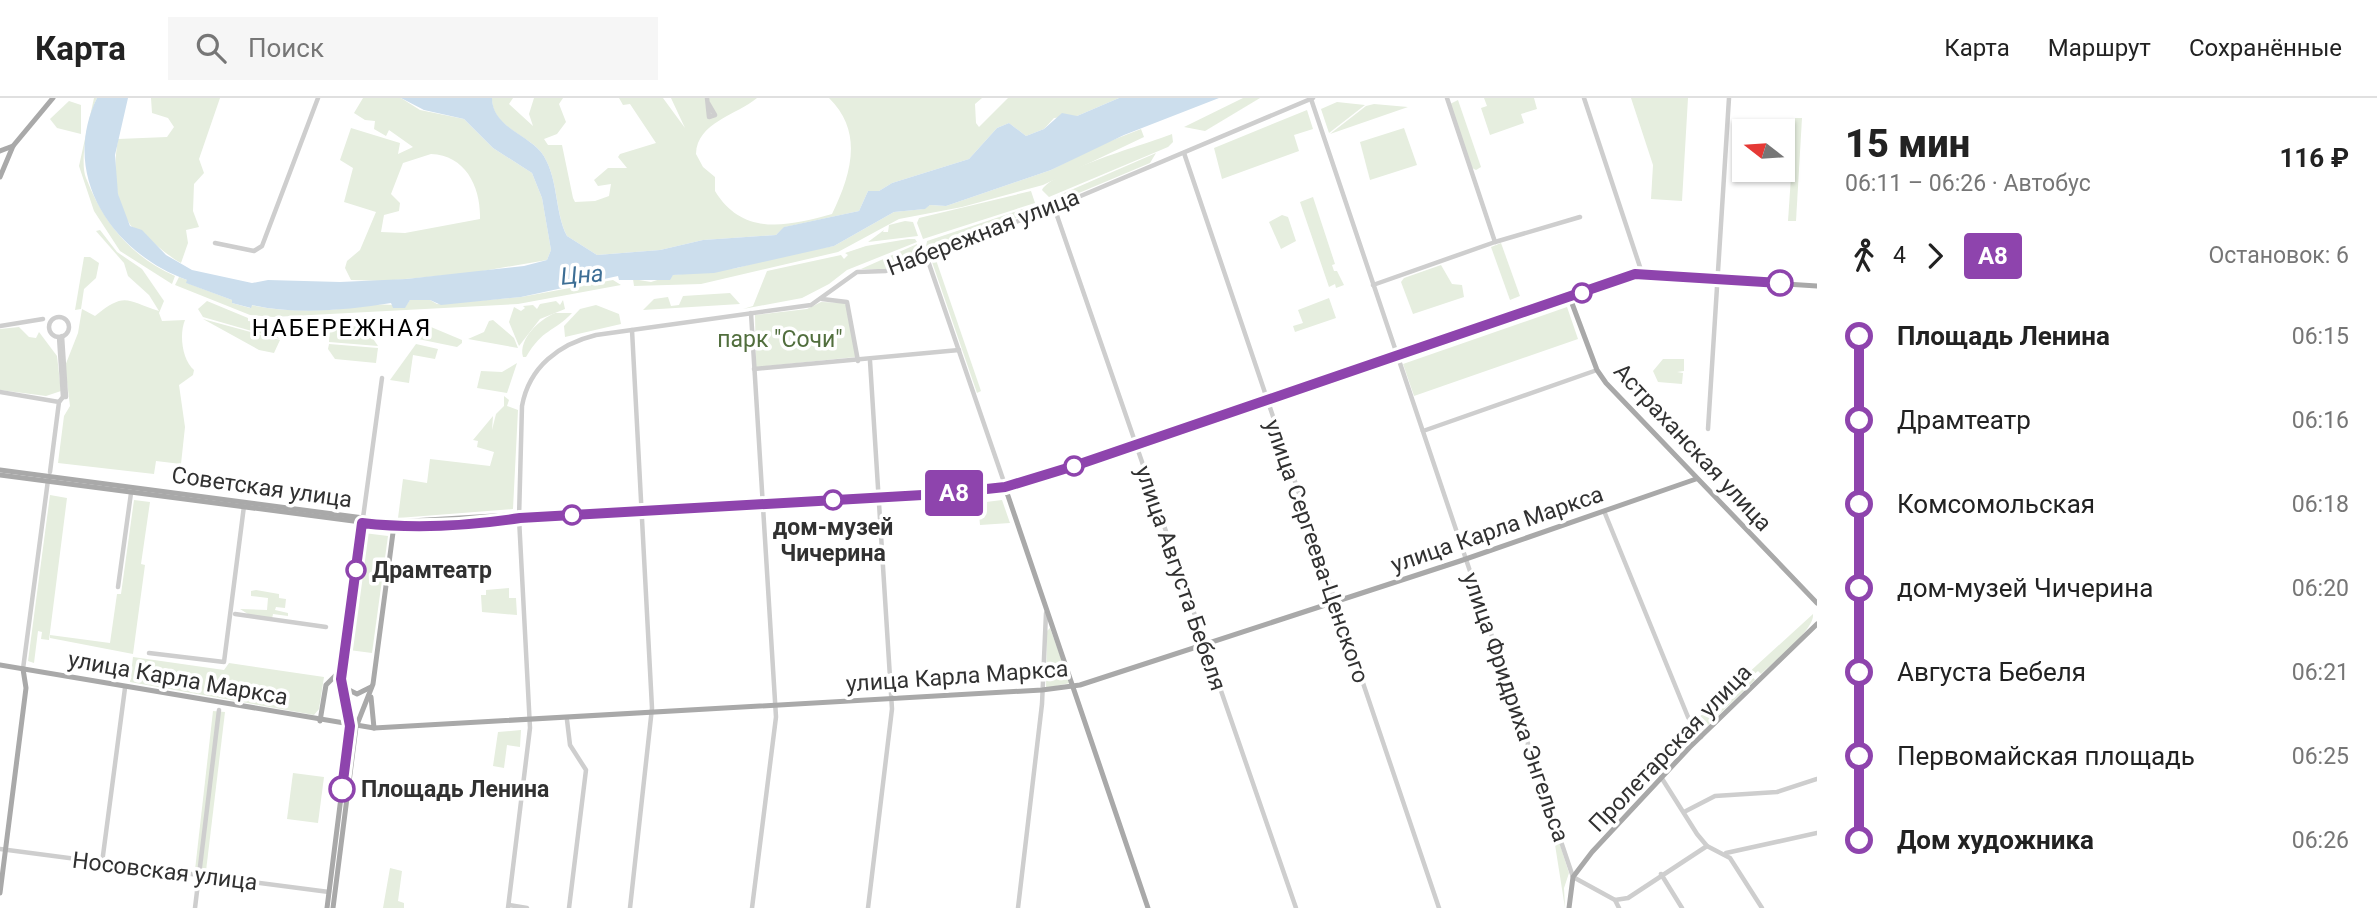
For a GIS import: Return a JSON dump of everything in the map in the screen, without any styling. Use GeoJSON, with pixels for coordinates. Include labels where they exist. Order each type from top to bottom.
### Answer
{"type":"FeatureCollection","features":[{"type":"Feature","properties":{"kind":"main road"},"geometry":{"type":"LineString","coordinates":[[0,177],[13,146],[53,98]]}},
{"type":"Feature","properties":{"kind":"main road"},"geometry":{"type":"LineString","coordinates":[[0,151],[13,146]]}},
{"type":"Feature","properties":{"kind":"main road","name":"Советская улица"},"geometry":{"type":"LineString","coordinates":[[0,475],[49,476],[131,493],[394,524],[511,515],[520,518],[879,498],[1005,487],[1642,273],[1817,286]]}},
{"type":"Feature","properties":{"kind":"main road","name":"Астраханская улица"},"geometry":{"type":"LineString","coordinates":[[1570,298],[1597,370],[1696,479],[1817,603]]}},
{"type":"Feature","properties":{"kind":"main road","name":"Советская улица"},"geometry":{"type":"LineString","coordinates":[[0,470],[237,500],[244,505]]}},
{"type":"Feature","properties":{"kind":"main road","name":"улица Карла Маркса"},"geometry":{"type":"LineString","coordinates":[[0,666],[353,727],[374,728],[567,720],[1042,690],[1073,686],[1334,603],[1696,479]]}},
{"type":"Feature","properties":{"kind":"main road"},"geometry":{"type":"LineString","coordinates":[[1005,487],[1147,908]]}},
{"type":"Feature","properties":{"kind":"main road"},"geometry":{"type":"LineString","coordinates":[[353,727],[341,685],[362,521]]}},
{"type":"Feature","properties":{"kind":"main road"},"geometry":{"type":"LineString","coordinates":[[327,908],[332,892],[353,727],[373,684],[394,524]]}},
{"type":"Feature","properties":{"kind":"main road","name":"Пролетарская улица"},"geometry":{"type":"LineString","coordinates":[[1573,877],[1661,777],[1817,624]]}},
{"type":"Feature","properties":{"kind":"main road"},"geometry":{"type":"LineString","coordinates":[[320,721],[326,685],[343,668]]}},
{"type":"Feature","properties":{"kind":"main road"},"geometry":{"type":"LineString","coordinates":[[0,894],[3,850],[26,688],[23,669]]}},
{"type":"Feature","properties":{"kind":"main road"},"geometry":{"type":"LineString","coordinates":[[341,685],[350,693],[357,694],[365,692],[373,684]]}},
{"type":"Feature","properties":{"kind":"main road"},"geometry":{"type":"LineString","coordinates":[[371,692],[374,728]]}},
{"type":"Feature","properties":{"kind":"main road"},"geometry":{"type":"LineString","coordinates":[[1569,908],[1573,877]]}},
{"type":"Feature","properties":{"kind":"main road"},"geometry":{"type":"LineString","coordinates":[[332,892],[333,908]]}},
{"type":"Feature","properties":{"kind":"street"},"geometry":{"type":"LineString","coordinates":[[215,243],[254,251],[262,246],[318,98]]}},
{"type":"Feature","properties":{"kind":"street","name":"Набережная улица"},"geometry":{"type":"LineString","coordinates":[[509,906],[530,721],[520,518],[522,406],[536,374],[549,356],[570,342],[632,330],[806,307],[857,272],[886,271],[1054,207],[1312,98]]}},
{"type":"Feature","properties":{"kind":"street","name":"улица Фридриха Энгельса"},"geometry":{"type":"LineString","coordinates":[[1312,98],[1573,877]]}},
{"type":"Feature","properties":{"kind":"street"},"geometry":{"type":"LineString","coordinates":[[1447,98],[1495,242]]}},
{"type":"Feature","properties":{"kind":"street"},"geometry":{"type":"LineString","coordinates":[[1584,98],[1642,273]]}},
{"type":"Feature","properties":{"kind":"street"},"geometry":{"type":"LineString","coordinates":[[1708,429],[1729,98]]}},
{"type":"Feature","properties":{"kind":"street","name":"улица Сергеева-Ценского"},"geometry":{"type":"LineString","coordinates":[[1184,153],[1439,908]]}},
{"type":"Feature","properties":{"kind":"street","name":"улица Августа Бебеля"},"geometry":{"type":"LineString","coordinates":[[1054,207],[1296,908]]}},
{"type":"Feature","properties":{"kind":"street"},"geometry":{"type":"LineString","coordinates":[[1373,285],[1495,242],[1580,217]]}},
{"type":"Feature","properties":{"kind":"street"},"geometry":{"type":"LineString","coordinates":[[926,255],[1005,487]]}},
{"type":"Feature","properties":{"kind":"street"},"geometry":{"type":"LineString","coordinates":[[821,299],[847,302],[858,362]]}},
{"type":"Feature","properties":{"kind":"street"},"geometry":{"type":"LineString","coordinates":[[751,313],[775,706],[752,908]]}},
{"type":"Feature","properties":{"kind":"street"},"geometry":{"type":"LineString","coordinates":[[58,317],[69,323],[68,332],[61,337],[50,328],[51,321],[58,317]]}},
{"type":"Feature","properties":{"kind":"street"},"geometry":{"type":"LineString","coordinates":[[0,326],[43,319]]}},
{"type":"Feature","properties":{"kind":"street"},"geometry":{"type":"LineString","coordinates":[[630,908],[652,714],[632,330]]}},
{"type":"Feature","properties":{"kind":"street"},"geometry":{"type":"LineString","coordinates":[[23,669],[61,400],[61,337]]}},
{"type":"Feature","properties":{"kind":"street"},"geometry":{"type":"LineString","coordinates":[[754,369],[870,361],[959,350]]}},
{"type":"Feature","properties":{"kind":"street"},"geometry":{"type":"LineString","coordinates":[[868,908],[891,699],[870,361]]}},
{"type":"Feature","properties":{"kind":"street"},"geometry":{"type":"LineString","coordinates":[[1423,431],[1597,370]]}},
{"type":"Feature","properties":{"kind":"street"},"geometry":{"type":"LineString","coordinates":[[362,521],[382,378]]}},
{"type":"Feature","properties":{"kind":"street"},"geometry":{"type":"LineString","coordinates":[[0,392],[61,400]]}},
{"type":"Feature","properties":{"kind":"street"},"geometry":{"type":"LineString","coordinates":[[118,587],[131,493]]}},
{"type":"Feature","properties":{"kind":"street"},"geometry":{"type":"LineString","coordinates":[[149,653],[220,663],[224,661],[244,505]]}},
{"type":"Feature","properties":{"kind":"street"},"geometry":{"type":"LineString","coordinates":[[1604,511],[1688,717],[1700,737]]}},
{"type":"Feature","properties":{"kind":"street"},"geometry":{"type":"LineString","coordinates":[[1018,908],[1042,690],[1046,607]]}},
{"type":"Feature","properties":{"kind":"street"},"geometry":{"type":"LineString","coordinates":[[235,614],[326,627]]}},
{"type":"Feature","properties":{"kind":"street"},"geometry":{"type":"LineString","coordinates":[[102,863],[125,688]]}},
{"type":"Feature","properties":{"kind":"street"},"geometry":{"type":"LineString","coordinates":[[195,908],[219,710]]}},
{"type":"Feature","properties":{"kind":"street"},"geometry":{"type":"LineString","coordinates":[[567,720],[570,745],[586,770],[569,908]]}},
{"type":"Feature","properties":{"kind":"street"},"geometry":{"type":"LineString","coordinates":[[1661,777],[1707,846],[1725,853],[1817,833]]}},
{"type":"Feature","properties":{"kind":"street"},"geometry":{"type":"LineString","coordinates":[[1684,813],[1715,796],[1789,790],[1817,779]]}},
{"type":"Feature","properties":{"kind":"street"},"geometry":{"type":"LineString","coordinates":[[1615,900],[1628,898],[1707,846]]}},
{"type":"Feature","properties":{"kind":"street","name":"Носовская улица"},"geometry":{"type":"LineString","coordinates":[[3,850],[332,892]]}},
{"type":"Feature","properties":{"kind":"street"},"geometry":{"type":"LineString","coordinates":[[1725,853],[1762,908]]}},
{"type":"Feature","properties":{"kind":"street"},"geometry":{"type":"LineString","coordinates":[[1661,874],[1682,908]]}},
{"type":"Feature","properties":{"kind":"street"},"geometry":{"type":"LineString","coordinates":[[1573,877],[1615,900],[1619,908]]}},
{"type":"Feature","properties":{"kind":"street"},"geometry":{"type":"LineString","coordinates":[[509,906],[527,908]]}},
{"type":"Feature","properties":{"kind":"green space"},"geometry":{"type":"Polygon","coordinates":[[[94,98],[97,98],[84,150],[86,178],[101,209],[120,236],[145,259],[175,276],[172,284],[120,251],[94,211],[79,166],[94,98]]]}},
{"type":"Feature","properties":{"kind":"green space"},"geometry":{"type":"Polygon","coordinates":[[[151,98],[220,98],[199,159],[204,173],[194,184],[193,211],[199,227],[186,230],[188,243],[181,263],[131,226],[118,195],[115,173],[118,139],[167,137],[174,127],[168,118],[152,113],[151,98]]]}},
{"type":"Feature","properties":{"kind":"green space"},"geometry":{"type":"Polygon","coordinates":[[[363,98],[401,98],[420,110],[464,119],[493,148],[532,173],[542,198],[551,250],[547,260],[471,273],[383,281],[351,280],[345,268],[347,261],[360,250],[376,212],[344,202],[353,168],[340,160],[351,128],[400,143],[398,154],[413,147],[389,130],[386,136],[374,129],[375,121],[365,120],[354,113],[363,98]],[[431,154],[403,163],[391,194],[400,203],[399,211],[384,215],[381,232],[405,233],[480,219],[478,196],[469,175],[454,160],[431,154]]]}},
{"type":"Feature","properties":{"kind":"green space"},"geometry":{"type":"Polygon","coordinates":[[[492,98],[513,98],[509,104],[533,126],[529,114],[534,98],[563,98],[559,104],[566,122],[557,134],[544,139],[548,145],[562,145],[575,202],[595,201],[609,196],[611,184],[598,186],[594,180],[608,168],[627,168],[618,157],[620,154],[656,143],[630,104],[623,105],[619,98],[663,98],[685,128],[671,98],[757,98],[710,127],[698,143],[696,154],[703,167],[715,177],[715,191],[726,206],[753,222],[783,224],[832,214],[839,199],[849,169],[850,139],[840,111],[829,98],[982,98],[975,104],[976,123],[979,127],[1008,98],[1119,98],[1077,116],[1054,118],[1044,129],[1026,136],[1009,123],[997,128],[969,159],[892,183],[879,191],[868,191],[859,211],[785,227],[776,235],[703,240],[660,250],[597,255],[567,236],[547,161],[535,146],[503,123],[493,108],[492,98]]]}},
{"type":"Feature","properties":{"kind":"green space"},"geometry":{"type":"Polygon","coordinates":[[[1243,98],[1260,98],[1205,131],[1184,127],[1243,98]]]}},
{"type":"Feature","properties":{"kind":"green space"},"geometry":{"type":"Polygon","coordinates":[[[1484,98],[1534,98],[1537,109],[1521,114],[1524,123],[1490,135],[1481,108],[1487,106],[1484,98]]]}},
{"type":"Feature","properties":{"kind":"green space"},"geometry":{"type":"Polygon","coordinates":[[[1631,98],[1688,98],[1682,201],[1651,199],[1653,165],[1631,98]]]}},
{"type":"Feature","properties":{"kind":"green space"},"geometry":{"type":"Polygon","coordinates":[[[1458,100],[1481,167],[1476,170],[1472,168],[1450,104],[1458,100]]]}},
{"type":"Feature","properties":{"kind":"green space"},"geometry":{"type":"Polygon","coordinates":[[[69,101],[81,105],[81,134],[57,128],[50,119],[69,101]]]}},
{"type":"Feature","properties":{"kind":"green space"},"geometry":{"type":"Polygon","coordinates":[[[1337,102],[1365,105],[1329,133],[1321,109],[1337,102]]]}},
{"type":"Feature","properties":{"kind":"green space"},"geometry":{"type":"Polygon","coordinates":[[[1374,104],[1408,107],[1330,134],[1366,106],[1374,104]]]}},
{"type":"Feature","properties":{"kind":"green space"},"geometry":{"type":"Polygon","coordinates":[[[1307,110],[1313,129],[1294,135],[1299,151],[1222,179],[1214,148],[1307,110]]]}},
{"type":"Feature","properties":{"kind":"green space"},"geometry":{"type":"Polygon","coordinates":[[[1802,118],[1796,221],[1788,221],[1791,182],[1796,182],[1795,119],[1802,118]]]}},
{"type":"Feature","properties":{"kind":"green space"},"geometry":{"type":"Polygon","coordinates":[[[1404,128],[1417,165],[1370,180],[1360,142],[1404,128]]]}},
{"type":"Feature","properties":{"kind":"green space"},"geometry":{"type":"Polygon","coordinates":[[[1141,129],[1144,137],[1043,185],[962,207],[899,219],[838,252],[701,284],[634,286],[633,279],[651,282],[673,275],[737,268],[783,255],[834,246],[894,212],[924,209],[930,205],[946,206],[1051,170],[1100,145],[1141,129]]]}},
{"type":"Feature","properties":{"kind":"green space"},"geometry":{"type":"Polygon","coordinates":[[[1172,134],[1173,142],[1168,147],[1049,197],[1042,190],[1063,174],[1081,166],[1172,134]]]}},
{"type":"Feature","properties":{"kind":"green space"},"geometry":{"type":"Polygon","coordinates":[[[1156,153],[1150,163],[1048,206],[931,250],[926,247],[927,241],[1041,203],[1156,153]]]}},
{"type":"Feature","properties":{"kind":"green space"},"geometry":{"type":"Polygon","coordinates":[[[1031,191],[1035,203],[923,239],[917,223],[919,218],[1031,191]]]}},
{"type":"Feature","properties":{"kind":"green space"},"geometry":{"type":"Polygon","coordinates":[[[1313,197],[1335,264],[1332,265],[1334,271],[1337,271],[1344,285],[1336,288],[1335,284],[1329,287],[1300,202],[1313,197]]]}},
{"type":"Feature","properties":{"kind":"green space"},"geometry":{"type":"Polygon","coordinates":[[[1282,215],[1288,217],[1296,241],[1281,249],[1269,222],[1282,215]]]}},
{"type":"Feature","properties":{"kind":"green space"},"geometry":{"type":"Polygon","coordinates":[[[913,222],[918,236],[868,242],[884,230],[883,232],[888,232],[889,225],[913,222]]]}},
{"type":"Feature","properties":{"kind":"green space"},"geometry":{"type":"Polygon","coordinates":[[[100,230],[117,252],[142,269],[164,301],[159,313],[162,321],[185,320],[183,346],[187,360],[194,370],[193,375],[179,385],[185,427],[181,464],[156,461],[154,474],[58,463],[64,416],[70,406],[65,366],[78,333],[82,309],[95,316],[113,303],[126,300],[159,311],[149,295],[128,276],[124,263],[96,231],[100,230]]]}},
{"type":"Feature","properties":{"kind":"green space"},"geometry":{"type":"Polygon","coordinates":[[[915,239],[917,242],[847,270],[829,284],[802,298],[743,309],[753,306],[767,271],[841,255],[844,259],[848,255],[845,253],[866,246],[915,239]]]}},
{"type":"Feature","properties":{"kind":"green space"},"geometry":{"type":"Polygon","coordinates":[[[1501,243],[1520,296],[1510,300],[1491,247],[1501,243]]]}},
{"type":"Feature","properties":{"kind":"green space"},"geometry":{"type":"Polygon","coordinates":[[[917,244],[918,254],[886,269],[861,269],[917,244]]]}},
{"type":"Feature","properties":{"kind":"green space"},"geometry":{"type":"Polygon","coordinates":[[[84,257],[90,257],[99,263],[96,278],[84,289],[81,309],[75,310],[84,257]]]}},
{"type":"Feature","properties":{"kind":"green space"},"geometry":{"type":"Polygon","coordinates":[[[935,257],[981,391],[977,393],[931,259],[935,257]]]}},
{"type":"Feature","properties":{"kind":"green space"},"geometry":{"type":"Polygon","coordinates":[[[1441,265],[1452,284],[1462,285],[1464,297],[1413,314],[1401,282],[1404,278],[1441,265]]]}},
{"type":"Feature","properties":{"kind":"green space"},"geometry":{"type":"Polygon","coordinates":[[[179,277],[187,280],[187,283],[232,300],[232,303],[250,308],[251,305],[300,310],[377,305],[405,307],[410,300],[430,300],[437,304],[521,297],[613,280],[621,285],[518,304],[273,317],[250,315],[175,285],[179,277]]]}},
{"type":"Feature","properties":{"kind":"green space"},"geometry":{"type":"Polygon","coordinates":[[[730,293],[740,304],[643,310],[654,299],[668,297],[671,306],[679,305],[683,296],[730,293]]]}},
{"type":"Feature","properties":{"kind":"green space"},"geometry":{"type":"Polygon","coordinates":[[[1329,298],[1336,318],[1295,332],[1293,326],[1303,323],[1298,310],[1329,298]]]}},
{"type":"Feature","properties":{"kind":"green space"},"geometry":{"type":"Polygon","coordinates":[[[563,300],[565,309],[540,319],[519,346],[509,322],[514,307],[521,311],[525,308],[523,306],[533,305],[537,309],[540,304],[556,301],[560,305],[563,300]]]}},
{"type":"Feature","properties":{"kind":"green space"},"geometry":{"type":"Polygon","coordinates":[[[207,301],[248,318],[248,321],[258,322],[280,339],[203,317],[198,309],[207,301]]]}},
{"type":"Feature","properties":{"kind":"green space","name":"парк \"Сочи\""},"geometry":{"type":"Polygon","coordinates":[[[821,302],[846,303],[856,357],[756,367],[755,315],[807,309],[821,302]]]}},
{"type":"Feature","properties":{"kind":"green space"},"geometry":{"type":"Polygon","coordinates":[[[596,305],[619,314],[621,324],[565,337],[564,326],[580,309],[596,305]]]}},
{"type":"Feature","properties":{"kind":"green space"},"geometry":{"type":"Polygon","coordinates":[[[1567,307],[1578,339],[1414,396],[1403,364],[1567,307]]]}},
{"type":"Feature","properties":{"kind":"green space"},"geometry":{"type":"Polygon","coordinates":[[[555,313],[572,313],[543,336],[526,357],[523,357],[524,343],[532,330],[555,313]]]}},
{"type":"Feature","properties":{"kind":"green space"},"geometry":{"type":"Polygon","coordinates":[[[203,319],[280,340],[274,353],[259,350],[203,319]]]}},
{"type":"Feature","properties":{"kind":"green space"},"geometry":{"type":"Polygon","coordinates":[[[493,320],[514,338],[518,348],[468,339],[484,332],[489,321],[493,320]]]}},
{"type":"Feature","properties":{"kind":"green space"},"geometry":{"type":"Polygon","coordinates":[[[340,322],[367,330],[378,346],[329,342],[330,329],[340,322]]]}},
{"type":"Feature","properties":{"kind":"green space"},"geometry":{"type":"Polygon","coordinates":[[[19,327],[29,337],[36,338],[39,332],[57,356],[61,391],[46,396],[0,390],[0,329],[19,327]]]}},
{"type":"Feature","properties":{"kind":"green space"},"geometry":{"type":"Polygon","coordinates":[[[431,327],[462,340],[462,343],[457,347],[418,339],[431,327]]]}},
{"type":"Feature","properties":{"kind":"green space"},"geometry":{"type":"Polygon","coordinates":[[[329,344],[378,348],[376,363],[335,359],[328,349],[329,344]]]}},
{"type":"Feature","properties":{"kind":"green space"},"geometry":{"type":"Polygon","coordinates":[[[416,344],[438,349],[435,359],[413,355],[409,383],[390,380],[416,344]]]}},
{"type":"Feature","properties":{"kind":"green space"},"geometry":{"type":"Polygon","coordinates":[[[1663,359],[1684,359],[1684,371],[1677,372],[1683,373],[1682,384],[1658,382],[1653,371],[1663,359]]]}},
{"type":"Feature","properties":{"kind":"green space"},"geometry":{"type":"Polygon","coordinates":[[[517,363],[507,393],[477,388],[481,371],[502,372],[517,363]]]}},
{"type":"Feature","properties":{"kind":"green space"},"geometry":{"type":"Polygon","coordinates":[[[504,396],[509,400],[507,406],[518,410],[513,509],[398,518],[403,479],[427,483],[430,459],[490,466],[494,452],[477,447],[478,441],[473,440],[493,416],[492,430],[496,414],[504,406],[504,396]]]}},
{"type":"Feature","properties":{"kind":"green space"},"geometry":{"type":"Polygon","coordinates":[[[50,495],[67,498],[49,640],[41,639],[42,632],[38,631],[34,663],[28,661],[50,495]]]}},
{"type":"Feature","properties":{"kind":"green space"},"geometry":{"type":"Polygon","coordinates":[[[134,500],[150,502],[133,654],[50,638],[50,635],[110,643],[117,594],[121,594],[134,500]]]}},
{"type":"Feature","properties":{"kind":"green space"},"geometry":{"type":"Polygon","coordinates":[[[1002,500],[1010,523],[980,525],[978,503],[1002,500]]]}},
{"type":"Feature","properties":{"kind":"green space"},"geometry":{"type":"Polygon","coordinates":[[[364,533],[388,536],[372,653],[349,650],[364,533]]]}},
{"type":"Feature","properties":{"kind":"green space"},"geometry":{"type":"Polygon","coordinates":[[[509,588],[509,598],[516,598],[517,615],[482,612],[481,595],[486,595],[486,590],[509,588]]]}},
{"type":"Feature","properties":{"kind":"green space"},"geometry":{"type":"Polygon","coordinates":[[[251,591],[279,594],[279,598],[286,599],[285,608],[276,607],[275,610],[288,613],[288,616],[273,614],[272,619],[251,616],[240,609],[267,610],[268,598],[251,596],[251,591]]]}},
{"type":"Feature","properties":{"kind":"green space"},"geometry":{"type":"Polygon","coordinates":[[[1813,614],[1812,621],[1792,646],[1761,674],[1758,671],[1752,676],[1755,680],[1703,730],[1698,728],[1695,720],[1717,703],[1722,708],[1728,701],[1723,696],[1813,614]]]}},
{"type":"Feature","properties":{"kind":"green space"},"geometry":{"type":"Polygon","coordinates":[[[1050,628],[1070,683],[1046,688],[1047,631],[1050,628]]]}},
{"type":"Feature","properties":{"kind":"green space"},"geometry":{"type":"Polygon","coordinates":[[[133,657],[224,670],[229,663],[324,677],[319,709],[314,715],[130,682],[133,657]]]}},
{"type":"Feature","properties":{"kind":"green space"},"geometry":{"type":"Polygon","coordinates":[[[213,711],[225,712],[206,871],[195,870],[213,711]]]}},
{"type":"Feature","properties":{"kind":"green space"},"geometry":{"type":"Polygon","coordinates":[[[521,730],[520,747],[507,745],[504,768],[493,766],[498,732],[521,730]]]}},
{"type":"Feature","properties":{"kind":"green space"},"geometry":{"type":"Polygon","coordinates":[[[1525,744],[1528,744],[1569,873],[1564,888],[1565,908],[1553,832],[1525,744]]]}},
{"type":"Feature","properties":{"kind":"green space"},"geometry":{"type":"Polygon","coordinates":[[[293,773],[324,777],[318,823],[287,819],[293,773]]]}},
{"type":"Feature","properties":{"kind":"green space"},"geometry":{"type":"Polygon","coordinates":[[[390,868],[402,871],[398,901],[404,903],[404,908],[383,908],[390,868]]]}},
{"type":"Feature","properties":{"kind":"water","name":"Цна"},"geometry":{"type":"Polygon","coordinates":[[[97,98],[128,98],[115,155],[118,194],[130,226],[142,230],[166,255],[192,270],[252,283],[268,280],[340,282],[406,279],[524,266],[547,260],[551,250],[542,198],[532,173],[493,148],[464,119],[424,110],[401,98],[492,98],[493,108],[504,123],[535,146],[547,161],[567,236],[597,255],[660,250],[703,240],[776,235],[784,227],[859,211],[868,191],[879,191],[892,183],[969,159],[997,128],[1009,123],[1026,136],[1044,129],[1062,113],[1077,116],[1119,98],[1219,98],[1124,135],[1051,170],[946,206],[930,205],[925,209],[894,212],[834,246],[714,273],[673,275],[670,280],[619,280],[618,276],[521,297],[441,305],[430,300],[410,300],[405,308],[393,308],[391,303],[304,311],[252,305],[251,308],[232,303],[232,300],[186,283],[187,280],[160,268],[136,251],[116,231],[100,208],[89,183],[85,156],[87,127],[97,98]]]}},
{"type":"Feature","properties":{"kind":"bus line","name":"А8"},"geometry":{"type":"LineString","coordinates":[[342,789],[350,726],[341,679],[362,523],[399,527],[480,524],[520,518],[940,494],[1005,487],[1298,391],[1635,274],[1780,283]]}},
{"type":"Feature","properties":{"kind":"place","name":"дом-музей Чичерина"},"geometry":{"type":"Point","coordinates":[833,500]}},
{"type":"Feature","properties":{"kind":"place","name":"Драмтеатр"},"geometry":{"type":"Point","coordinates":[356,570]}},
{"type":"Feature","properties":{"kind":"place","name":"Площадь Ленина"},"geometry":{"type":"Point","coordinates":[342,789]}},
{"type":"Feature","properties":{"kind":"district","name":"НАБЕРЕЖНАЯ"},"geometry":{"type":"Point","coordinates":[342,328]}}]}
